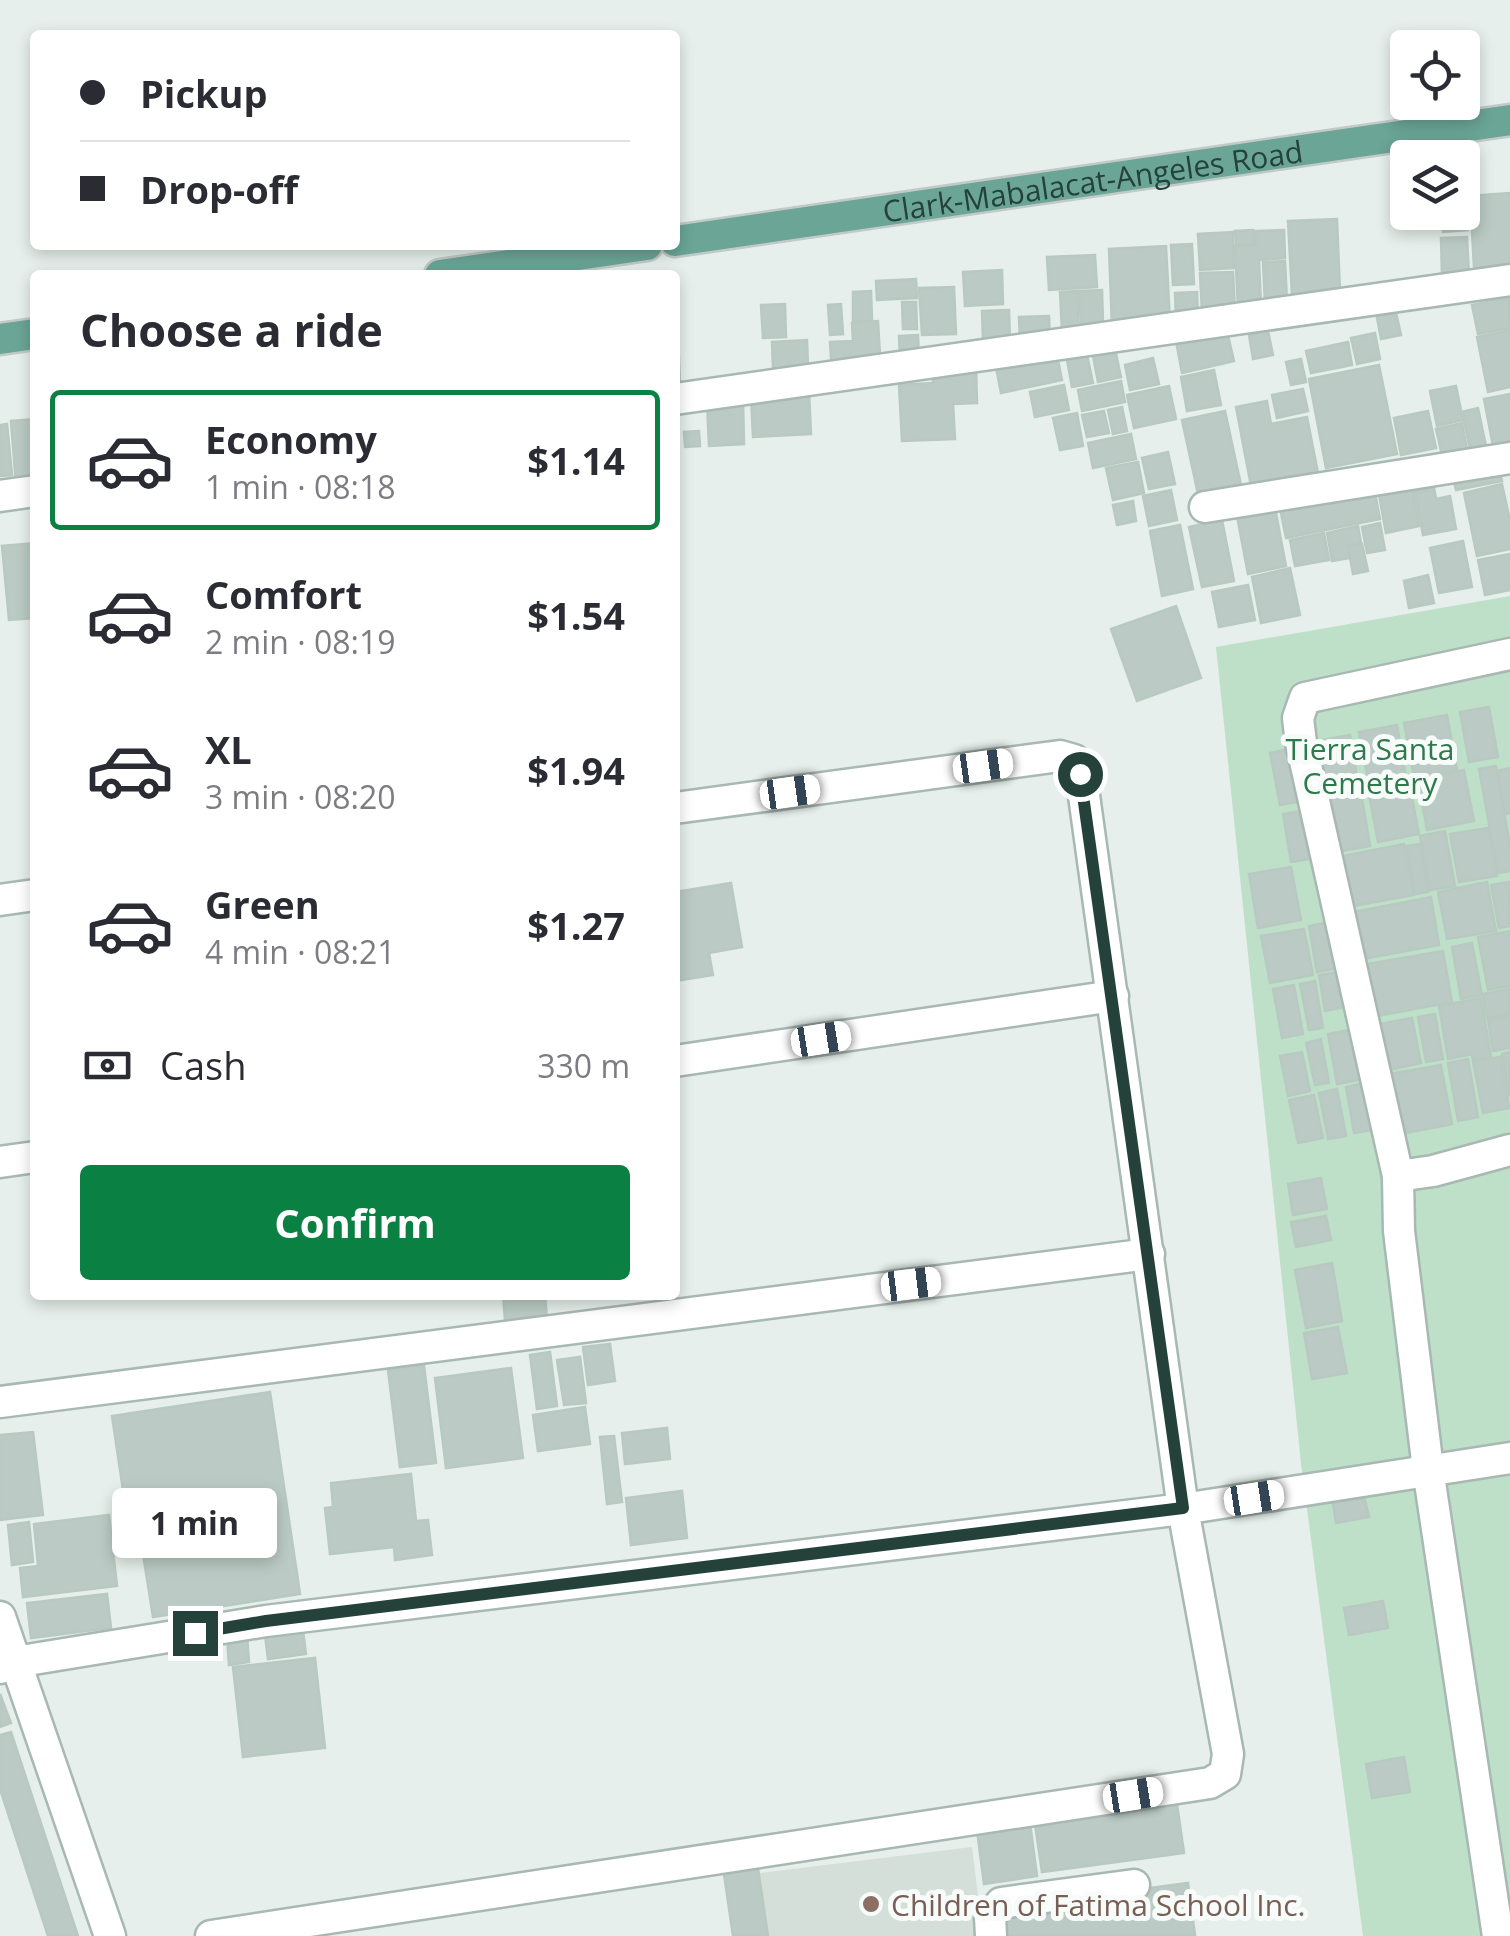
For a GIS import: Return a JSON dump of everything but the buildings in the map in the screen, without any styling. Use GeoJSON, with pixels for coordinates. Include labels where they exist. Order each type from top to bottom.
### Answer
{"type":"FeatureCollection","features":[{"type":"Feature","properties":{"kind":"main road","name":"Clark-Mabalacat-Angeles Road"},"geometry":{"type":"LineString","coordinates":[[680,240],[1510,120]]}},
{"type":"Feature","properties":{"kind":"main road"},"geometry":{"type":"LineString","coordinates":[[474,270],[612,250]]}},
{"type":"Feature","properties":{"kind":"main road"},"geometry":{"type":"LineString","coordinates":[[0,339],[30,335]]}},
{"type":"Feature","properties":{"kind":"street"},"geometry":{"type":"LineString","coordinates":[[680,398],[1510,280]]}},
{"type":"Feature","properties":{"kind":"street"},"geometry":{"type":"LineString","coordinates":[[1205,507],[1510,458]]}},
{"type":"Feature","properties":{"kind":"street"},"geometry":{"type":"LineString","coordinates":[[0,496],[30,492]]}},
{"type":"Feature","properties":{"kind":"street"},"geometry":{"type":"LineString","coordinates":[[1498,1936],[1428,1469],[1399,1231],[1398,1176],[1301,743],[1300,706],[1305,698],[1510,654]]}},
{"type":"Feature","properties":{"kind":"street"},"geometry":{"type":"LineString","coordinates":[[212,1936],[1210,1783],[1225,1774],[1228,1754],[1183,1508],[1113,996],[1080,774],[1074,760],[1060,756],[680,807]]}},
{"type":"Feature","properties":{"kind":"street"},"geometry":{"type":"LineString","coordinates":[[0,900],[30,896]]}},
{"type":"Feature","properties":{"kind":"street"},"geometry":{"type":"LineString","coordinates":[[680,1060],[1113,996]]}},
{"type":"Feature","properties":{"kind":"street"},"geometry":{"type":"LineString","coordinates":[[1398,1176],[1433,1171],[1510,1150]]}},
{"type":"Feature","properties":{"kind":"street"},"geometry":{"type":"LineString","coordinates":[[0,1162],[30,1158]]}},
{"type":"Feature","properties":{"kind":"street"},"geometry":{"type":"LineString","coordinates":[[0,1402],[1148,1254]]}},
{"type":"Feature","properties":{"kind":"street"},"geometry":{"type":"LineString","coordinates":[[8,1665],[266,1621],[1183,1508],[1510,1458]]}},
{"type":"Feature","properties":{"kind":"street"},"geometry":{"type":"LineString","coordinates":[[0,1617],[8,1665],[110,1936]]}},
{"type":"Feature","properties":{"kind":"street"},"geometry":{"type":"LineString","coordinates":[[990,1936],[990,1917],[1001,1903],[1134,1885]]}},
{"type":"Feature","properties":{"kind":"shaded area","name":"Children of Fatima School Inc."},"geometry":{"type":"Polygon","coordinates":[[[972,1847],[983,1936],[768,1936],[759,1873],[972,1847]]]}},
{"type":"Feature","properties":{"kind":"green space","name":"Tierra Santa Cemetery"},"geometry":{"type":"Polygon","coordinates":[[[1510,596],[1510,1936],[1363,1936],[1301,1463],[1216,647],[1510,596]]]}},
{"type":"Feature","properties":{"kind":"place","name":"Children of Fatima School Inc."},"geometry":{"type":"Point","coordinates":[871,1904]}},
{"type":"Feature","properties":{"kind":"route"},"geometry":{"type":"LineString","coordinates":[[195,1633],[1183,1508],[1080,774]]}}]}
